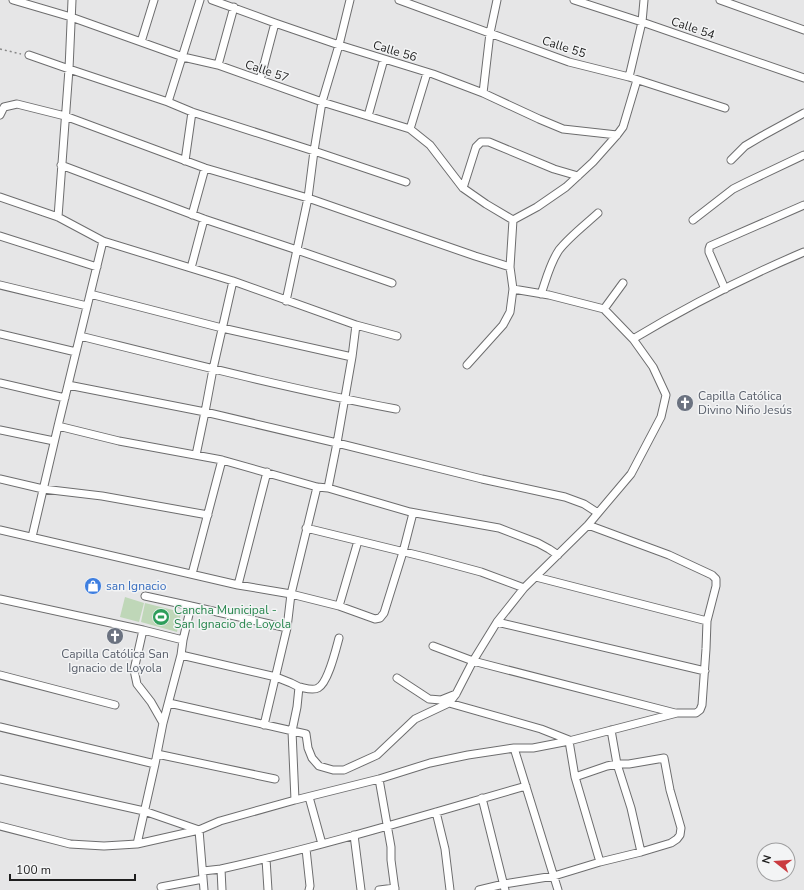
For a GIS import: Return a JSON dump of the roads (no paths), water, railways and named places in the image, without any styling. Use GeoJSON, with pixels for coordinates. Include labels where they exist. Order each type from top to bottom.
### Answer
{"type":"FeatureCollection","features":[{"type":"Feature","properties":{"kind":"street","name":"Calle 57"},"geometry":{"type":"LineString","coordinates":[[13,0],[71,17],[183,57],[218,65],[322,102],[410,129],[430,145],[463,188],[513,220]]}},
{"type":"Feature","properties":{"kind":"street"},"geometry":{"type":"LineString","coordinates":[[58,217],[69,69],[72,0]]}},
{"type":"Feature","properties":{"kind":"street"},"geometry":{"type":"LineString","coordinates":[[141,42],[154,0]]}},
{"type":"Feature","properties":{"kind":"street"},"geometry":{"type":"LineString","coordinates":[[168,102],[200,0]]}},
{"type":"Feature","properties":{"kind":"street","name":"Calle 56"},"geometry":{"type":"LineString","coordinates":[[212,0],[339,45],[428,72],[483,93],[539,120],[563,129],[617,135]]}},
{"type":"Feature","properties":{"kind":"street"},"geometry":{"type":"LineString","coordinates":[[286,300],[308,198],[322,102],[339,45],[350,0]]}},
{"type":"Feature","properties":{"kind":"street","name":"Calle 55"},"geometry":{"type":"LineString","coordinates":[[399,0],[569,62],[633,78],[725,108]]}},
{"type":"Feature","properties":{"kind":"street"},"geometry":{"type":"LineString","coordinates":[[483,93],[490,33],[497,0]]}},
{"type":"Feature","properties":{"kind":"street","name":"Calle 54"},"geometry":{"type":"LineString","coordinates":[[574,0],[804,78]]}},
{"type":"Feature","properties":{"kind":"street"},"geometry":{"type":"LineString","coordinates":[[467,365],[503,325],[510,312],[513,289],[510,268],[513,220],[543,203],[566,187],[593,162],[623,127],[633,78],[644,0]]}},
{"type":"Feature","properties":{"kind":"street"},"geometry":{"type":"LineString","coordinates":[[720,0],[804,30]]}},
{"type":"Feature","properties":{"kind":"street"},"geometry":{"type":"LineString","coordinates":[[218,65],[234,8]]}},
{"type":"Feature","properties":{"kind":"street"},"geometry":{"type":"LineString","coordinates":[[260,80],[275,23]]}},
{"type":"Feature","properties":{"kind":"street"},"geometry":{"type":"LineString","coordinates":[[29,55],[168,102],[192,112],[406,182]]}},
{"type":"Feature","properties":{"kind":"street"},"geometry":{"type":"LineString","coordinates":[[368,116],[384,59]]}},
{"type":"Feature","properties":{"kind":"street"},"geometry":{"type":"LineString","coordinates":[[410,129],[428,72]]}},
{"type":"Feature","properties":{"kind":"street"},"geometry":{"type":"LineString","coordinates":[[0,115],[4,107],[17,104],[65,116],[184,161],[308,198],[510,268]]}},
{"type":"Feature","properties":{"kind":"street"},"geometry":{"type":"LineString","coordinates":[[184,161],[192,112]]}},
{"type":"Feature","properties":{"kind":"street"},"geometry":{"type":"LineString","coordinates":[[732,160],[745,146],[804,113]]}},
{"type":"Feature","properties":{"kind":"street"},"geometry":{"type":"LineString","coordinates":[[463,188],[476,147],[481,142],[489,142],[554,169],[578,176]]}},
{"type":"Feature","properties":{"kind":"street"},"geometry":{"type":"LineString","coordinates":[[693,220],[733,190],[804,155]]}},
{"type":"Feature","properties":{"kind":"street"},"geometry":{"type":"LineString","coordinates":[[61,165],[192,215],[392,283]]}},
{"type":"Feature","properties":{"kind":"street"},"geometry":{"type":"LineString","coordinates":[[192,215],[205,168]]}},
{"type":"Feature","properties":{"kind":"street"},"geometry":{"type":"LineString","coordinates":[[0,197],[58,217],[104,241],[233,281],[356,325],[397,336]]}},
{"type":"Feature","properties":{"kind":"street"},"geometry":{"type":"LineString","coordinates":[[726,289],[709,252],[710,246],[804,205]]}},
{"type":"Feature","properties":{"kind":"street"},"geometry":{"type":"LineString","coordinates":[[541,294],[553,261],[559,250],[598,213]]}},
{"type":"Feature","properties":{"kind":"street"},"geometry":{"type":"LineString","coordinates":[[191,268],[204,219]]}},
{"type":"Feature","properties":{"kind":"street"},"geometry":{"type":"LineString","coordinates":[[0,236],[97,268]]}},
{"type":"Feature","properties":{"kind":"street"},"geometry":{"type":"LineString","coordinates":[[32,537],[54,441],[104,241]]}},
{"type":"Feature","properties":{"kind":"street"},"geometry":{"type":"LineString","coordinates":[[633,339],[658,324],[726,289],[804,252]]}},
{"type":"Feature","properties":{"kind":"street"},"geometry":{"type":"LineString","coordinates":[[196,455],[213,369],[233,281]]}},
{"type":"Feature","properties":{"kind":"street"},"geometry":{"type":"LineString","coordinates":[[604,309],[623,283]]}},
{"type":"Feature","properties":{"kind":"street"},"geometry":{"type":"LineString","coordinates":[[0,285],[87,306]]}},
{"type":"Feature","properties":{"kind":"street"},"geometry":{"type":"LineString","coordinates":[[169,703],[306,734],[308,748],[312,758],[319,766],[333,770],[344,770],[377,755],[415,718],[449,703],[456,694],[497,622],[524,588],[588,524],[631,474],[662,417],[666,395],[653,367],[633,339],[604,309],[549,295],[513,289]]}},
{"type":"Feature","properties":{"kind":"street"},"geometry":{"type":"LineString","coordinates":[[90,294],[222,328],[352,357]]}},
{"type":"Feature","properties":{"kind":"street"},"geometry":{"type":"LineString","coordinates":[[328,488],[338,443],[356,325]]}},
{"type":"Feature","properties":{"kind":"street"},"geometry":{"type":"LineString","coordinates":[[0,334],[76,352]]}},
{"type":"Feature","properties":{"kind":"street"},"geometry":{"type":"LineString","coordinates":[[80,336],[344,400],[396,410]]}},
{"type":"Feature","properties":{"kind":"street"},"geometry":{"type":"LineString","coordinates":[[0,383],[65,398]]}},
{"type":"Feature","properties":{"kind":"street"},"geometry":{"type":"LineString","coordinates":[[68,385],[205,412],[338,443],[482,480],[565,497],[584,504],[598,513]]}},
{"type":"Feature","properties":{"kind":"street"},"geometry":{"type":"LineString","coordinates":[[58,426],[119,442],[222,460],[317,487],[328,488],[414,513],[499,528],[538,543],[558,555]]}},
{"type":"Feature","properties":{"kind":"street"},"geometry":{"type":"LineString","coordinates":[[0,430],[54,441]]}},
{"type":"Feature","properties":{"kind":"street"},"geometry":{"type":"LineString","coordinates":[[192,574],[222,460]]}},
{"type":"Feature","properties":{"kind":"street"},"geometry":{"type":"LineString","coordinates":[[238,585],[267,472]]}},
{"type":"Feature","properties":{"kind":"street"},"geometry":{"type":"LineString","coordinates":[[0,479],[43,490],[102,496],[208,515]]}},
{"type":"Feature","properties":{"kind":"street"},"geometry":{"type":"LineString","coordinates":[[264,725],[287,628],[291,594],[317,487]]}},
{"type":"Feature","properties":{"kind":"street"},"geometry":{"type":"LineString","coordinates":[[0,530],[238,585],[291,594],[339,606],[375,619],[380,618],[384,613],[414,513]]}},
{"type":"Feature","properties":{"kind":"street"},"geometry":{"type":"LineString","coordinates":[[433,646],[474,661],[677,713],[696,713],[700,710],[702,704],[705,670],[707,621],[716,586],[716,579],[712,575],[669,555],[588,524]]}},
{"type":"Feature","properties":{"kind":"street"},"geometry":{"type":"LineString","coordinates":[[306,528],[481,572],[524,588]]}},
{"type":"Feature","properties":{"kind":"street"},"geometry":{"type":"LineString","coordinates":[[339,606],[358,541]]}},
{"type":"Feature","properties":{"kind":"street"},"geometry":{"type":"LineString","coordinates":[[536,576],[707,621]]}},
{"type":"Feature","properties":{"kind":"street"},"geometry":{"type":"LineString","coordinates":[[145,596],[287,628]]}},
{"type":"Feature","properties":{"kind":"street"},"geometry":{"type":"LineString","coordinates":[[0,599],[183,640]]}},
{"type":"Feature","properties":{"kind":"street"},"geometry":{"type":"LineString","coordinates":[[137,844],[163,723],[181,655],[191,606]]}},
{"type":"Feature","properties":{"kind":"street"},"geometry":{"type":"LineString","coordinates":[[497,622],[705,670]]}},
{"type":"Feature","properties":{"kind":"street"},"geometry":{"type":"LineString","coordinates":[[143,630],[134,670],[137,684],[151,702],[163,723]]}},
{"type":"Feature","properties":{"kind":"street"},"geometry":{"type":"LineString","coordinates":[[181,655],[276,677],[299,687],[311,689],[318,688],[327,677],[339,638]]}},
{"type":"Feature","properties":{"kind":"street"},"geometry":{"type":"LineString","coordinates":[[0,675],[115,706]]}},
{"type":"Feature","properties":{"kind":"street"},"geometry":{"type":"LineString","coordinates":[[397,678],[429,699],[441,700],[456,694]]}},
{"type":"Feature","properties":{"kind":"street"},"geometry":{"type":"LineString","coordinates":[[295,800],[292,731],[299,687]]}},
{"type":"Feature","properties":{"kind":"street"},"geometry":{"type":"LineString","coordinates":[[449,703],[541,729],[569,740]]}},
{"type":"Feature","properties":{"kind":"street"},"geometry":{"type":"LineString","coordinates":[[0,826],[70,844],[104,846],[137,844],[199,830],[220,821],[309,796],[379,779],[430,763],[514,748],[533,748],[677,713]]}},
{"type":"Feature","properties":{"kind":"street"},"geometry":{"type":"LineString","coordinates":[[0,727],[155,764]]}},
{"type":"Feature","properties":{"kind":"street"},"geometry":{"type":"LineString","coordinates":[[611,730],[617,764],[631,808],[641,852]]}},
{"type":"Feature","properties":{"kind":"street"},"geometry":{"type":"LineString","coordinates":[[569,740],[574,777],[600,862]]}},
{"type":"Feature","properties":{"kind":"street"},"geometry":{"type":"LineString","coordinates":[[514,748],[558,890]]}},
{"type":"Feature","properties":{"kind":"street"},"geometry":{"type":"LineString","coordinates":[[157,754],[275,779]]}},
{"type":"Feature","properties":{"kind":"street"},"geometry":{"type":"LineString","coordinates":[[479,890],[505,887],[554,876],[600,862],[641,852],[671,842],[677,839],[680,835],[680,828],[670,790],[664,758],[607,766],[574,777]]}},
{"type":"Feature","properties":{"kind":"street"},"geometry":{"type":"LineString","coordinates":[[0,779],[144,811],[199,830]]}},
{"type":"Feature","properties":{"kind":"street"},"geometry":{"type":"LineString","coordinates":[[379,779],[388,825],[395,889],[379,890]]}},
{"type":"Feature","properties":{"kind":"street"},"geometry":{"type":"LineString","coordinates":[[203,871],[221,869],[306,849],[526,786]]}},
{"type":"Feature","properties":{"kind":"street"},"geometry":{"type":"LineString","coordinates":[[309,796],[322,844]]}},
{"type":"Feature","properties":{"kind":"street"},"geometry":{"type":"LineString","coordinates":[[482,798],[505,887]]}},
{"type":"Feature","properties":{"kind":"street"},"geometry":{"type":"LineString","coordinates":[[436,812],[444,848],[450,890]]}},
{"type":"Feature","properties":{"kind":"street"},"geometry":{"type":"LineString","coordinates":[[199,830],[204,890]]}},
{"type":"Feature","properties":{"kind":"street"},"geometry":{"type":"LineString","coordinates":[[354,835],[361,890]]}},
{"type":"Feature","properties":{"kind":"street"},"geometry":{"type":"LineString","coordinates":[[306,849],[310,886],[309,890]]}},
{"type":"Feature","properties":{"kind":"street"},"geometry":{"type":"LineString","coordinates":[[266,859],[268,890]]}},
{"type":"Feature","properties":{"kind":"street"},"geometry":{"type":"LineString","coordinates":[[221,869],[222,890]]}},
{"type":"Feature","properties":{"kind":"street"},"geometry":{"type":"LineString","coordinates":[[161,887],[203,879]]}},
{"type":"Feature","properties":{"kind":"place","name":"Capilla Católica Divino Niño Jesús"},"geometry":{"type":"Point","coordinates":[685,403]}},
{"type":"Feature","properties":{"kind":"place","name":"san Ignacio"},"geometry":{"type":"Point","coordinates":[93,586]}},
{"type":"Feature","properties":{"kind":"place","name":"Cancha Municipal - San Ignacio de Loyola"},"geometry":{"type":"Point","coordinates":[161,617]}},
{"type":"Feature","properties":{"kind":"place","name":"Capilla Católica San Ignacio de Loyola"},"geometry":{"type":"Point","coordinates":[115,636]}}]}
